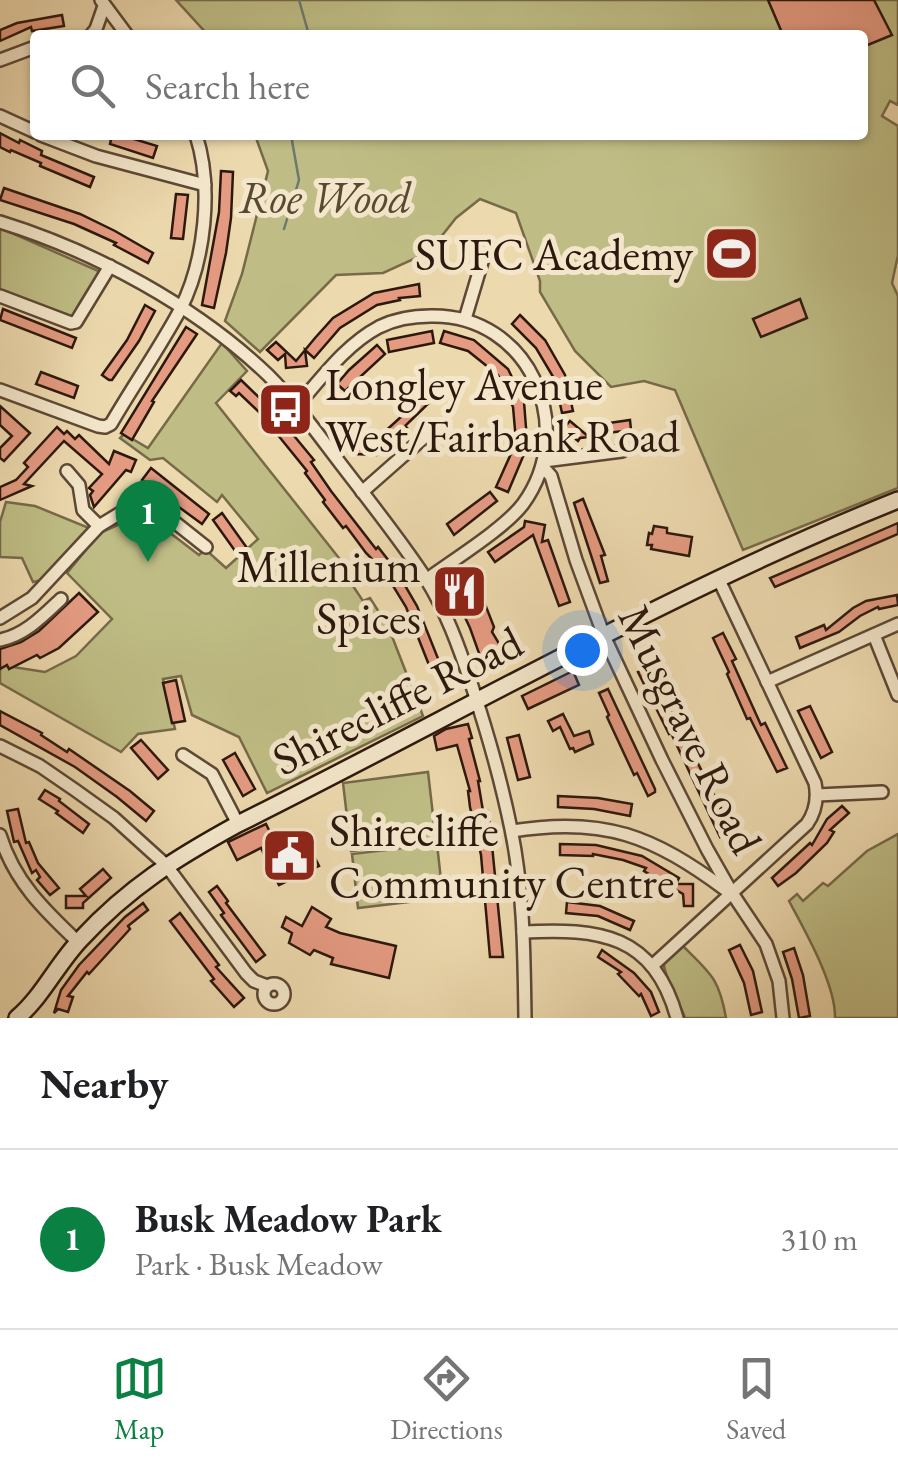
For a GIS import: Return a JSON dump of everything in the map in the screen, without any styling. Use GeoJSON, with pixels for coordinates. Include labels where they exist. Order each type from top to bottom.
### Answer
{"type":"FeatureCollection","features":[{"type":"Feature","properties":{"kind":"street"},"geometry":{"type":"LineString","coordinates":[[95,30],[102,3]]}},
{"type":"Feature","properties":{"kind":"street"},"geometry":{"type":"LineString","coordinates":[[102,3],[123,30]]}},
{"type":"Feature","properties":{"kind":"street"},"geometry":{"type":"LineString","coordinates":[[0,60],[30,49]]}},
{"type":"Feature","properties":{"kind":"street"},"geometry":{"type":"LineString","coordinates":[[0,116],[30,130]]}},
{"type":"Feature","properties":{"kind":"street"},"geometry":{"type":"LineString","coordinates":[[54,140],[96,156],[206,186]]}},
{"type":"Feature","properties":{"kind":"street"},"geometry":{"type":"LineString","coordinates":[[0,390],[106,427],[111,424],[181,308],[193,276],[206,186],[197,140]]}},
{"type":"Feature","properties":{"kind":"street"},"geometry":{"type":"LineString","coordinates":[[0,222],[110,266],[181,308],[266,374],[296,407],[426,580],[459,648],[512,831],[523,932],[525,1018]]}},
{"type":"Feature","properties":{"kind":"street"},"geometry":{"type":"LineString","coordinates":[[465,319],[485,252]]}},
{"type":"Feature","properties":{"kind":"street"},"geometry":{"type":"LineString","coordinates":[[0,296],[76,322],[110,266]]}},
{"type":"Feature","properties":{"kind":"street"},"geometry":{"type":"LineString","coordinates":[[296,407],[361,338],[399,319],[465,319],[490,330],[528,366],[547,420],[543,463],[522,504],[510,518],[426,580]]}},
{"type":"Feature","properties":{"kind":"street"},"geometry":{"type":"LineString","coordinates":[[362,492],[438,425]]}},
{"type":"Feature","properties":{"kind":"street"},"geometry":{"type":"LineString","coordinates":[[543,463],[622,451]]}},
{"type":"Feature","properties":{"kind":"street","name":"Musgrave Road"},"geometry":{"type":"LineString","coordinates":[[543,463],[604,636],[707,849],[766,944],[779,981],[783,1018]]}},
{"type":"Feature","properties":{"kind":"street"},"geometry":{"type":"LineString","coordinates":[[68,471],[79,485],[83,510],[99,526]]}},
{"type":"Feature","properties":{"kind":"street","name":"Shirecliffe Road"},"geometry":{"type":"LineString","coordinates":[[17,1018],[29,1012],[56,968],[78,942],[118,902],[166,865],[604,636],[802,540],[898,500]]}},
{"type":"Feature","properties":{"kind":"street"},"geometry":{"type":"LineString","coordinates":[[0,618],[32,598],[99,526],[137,504],[153,505],[206,547]]}},
{"type":"Feature","properties":{"kind":"street"},"geometry":{"type":"LineString","coordinates":[[652,966],[807,824],[813,816],[817,795],[815,783],[719,580]]}},
{"type":"Feature","properties":{"kind":"street"},"geometry":{"type":"LineString","coordinates":[[0,640],[32,626],[62,600]]}},
{"type":"Feature","properties":{"kind":"street"},"geometry":{"type":"LineString","coordinates":[[767,682],[898,624]]}},
{"type":"Feature","properties":{"kind":"street"},"geometry":{"type":"LineString","coordinates":[[874,634],[898,695]]}},
{"type":"Feature","properties":{"kind":"street"},"geometry":{"type":"LineString","coordinates":[[1,751],[40,766],[114,818],[166,865],[246,973],[267,986]]}},
{"type":"Feature","properties":{"kind":"street"},"geometry":{"type":"LineString","coordinates":[[183,756],[212,774],[238,824]]}},
{"type":"Feature","properties":{"kind":"street"},"geometry":{"type":"LineString","coordinates":[[817,795],[882,792]]}},
{"type":"Feature","properties":{"kind":"street"},"geometry":{"type":"LineString","coordinates":[[512,831],[558,826],[604,830],[654,844],[732,894]]}},
{"type":"Feature","properties":{"kind":"street"},"geometry":{"type":"LineString","coordinates":[[0,835],[14,870],[29,893],[78,942]]}},
{"type":"Feature","properties":{"kind":"street"},"geometry":{"type":"LineString","coordinates":[[692,865],[707,849]]}},
{"type":"Feature","properties":{"kind":"street"},"geometry":{"type":"LineString","coordinates":[[523,932],[602,934],[635,952],[663,981],[678,1018]]}},
{"type":"Feature","properties":{"kind":"green space","name":"Roe Wood"},"geometry":{"type":"Polygon","coordinates":[[[176,0],[898,0],[898,105],[890,101],[882,116],[898,126],[898,255],[892,283],[898,296],[898,488],[743,550],[675,390],[644,381],[611,387],[575,351],[540,292],[540,281],[516,213],[480,199],[456,218],[429,252],[383,273],[336,275],[260,352],[225,321],[242,274],[268,171],[257,140],[868,140],[868,30],[203,30],[176,0]]]}},
{"type":"Feature","properties":{"kind":"green space"},"geometry":{"type":"Polygon","coordinates":[[[0,228],[103,273],[73,317],[0,290],[0,228]]]}},
{"type":"Feature","properties":{"kind":"green space"},"geometry":{"type":"Polygon","coordinates":[[[222,343],[247,371],[216,403],[358,582],[353,586],[363,601],[370,598],[388,626],[423,716],[267,793],[239,737],[192,715],[181,676],[163,679],[175,729],[138,734],[121,752],[0,683],[0,665],[45,672],[76,656],[112,619],[67,573],[100,533],[144,513],[199,555],[205,549],[226,568],[258,539],[222,495],[217,502],[163,458],[150,460],[120,438],[124,434],[148,448],[222,343]]]}},
{"type":"Feature","properties":{"kind":"green space"},"geometry":{"type":"Polygon","coordinates":[[[6,502],[35,506],[89,528],[42,580],[33,582],[22,558],[0,557],[0,522],[6,502]]]}},
{"type":"Feature","properties":{"kind":"green space"},"geometry":{"type":"Polygon","coordinates":[[[428,772],[436,841],[351,851],[343,783],[428,772]]]}},
{"type":"Feature","properties":{"kind":"green space"},"geometry":{"type":"Polygon","coordinates":[[[898,834],[898,1018],[835,1018],[825,974],[789,901],[797,894],[803,901],[823,883],[828,886],[867,851],[898,834]]]}},
{"type":"Feature","properties":{"kind":"green space"},"geometry":{"type":"Polygon","coordinates":[[[437,844],[443,898],[358,908],[352,854],[437,844]]]}},
{"type":"Feature","properties":{"kind":"green space"},"geometry":{"type":"Polygon","coordinates":[[[683,946],[712,978],[726,1018],[685,1018],[664,968],[664,963],[683,946]]]}},
{"type":"Feature","properties":{"kind":"building"},"geometry":{"type":"Polygon","coordinates":[[[768,0],[874,0],[892,35],[868,45],[868,30],[781,30],[768,0]]]}},
{"type":"Feature","properties":{"kind":"building"},"geometry":{"type":"Polygon","coordinates":[[[62,15],[64,26],[38,30],[31,27],[0,41],[0,30],[62,15]]]}},
{"type":"Feature","properties":{"kind":"building"},"geometry":{"type":"Polygon","coordinates":[[[0,133],[94,177],[90,187],[0,147],[0,133]]]}},
{"type":"Feature","properties":{"kind":"building"},"geometry":{"type":"Polygon","coordinates":[[[111,140],[137,140],[157,146],[153,158],[110,144],[111,140]]]}},
{"type":"Feature","properties":{"kind":"building"},"geometry":{"type":"Polygon","coordinates":[[[221,171],[233,172],[231,218],[214,308],[202,305],[219,212],[221,171]]]}},
{"type":"Feature","properties":{"kind":"building"},"geometry":{"type":"Polygon","coordinates":[[[4,188],[80,214],[153,253],[148,263],[74,224],[0,200],[4,188]]]}},
{"type":"Feature","properties":{"kind":"building"},"geometry":{"type":"Polygon","coordinates":[[[176,194],[188,195],[183,239],[171,238],[176,194]]]}},
{"type":"Feature","properties":{"kind":"building"},"geometry":{"type":"Polygon","coordinates":[[[419,284],[420,296],[377,305],[340,328],[314,358],[305,350],[333,318],[374,293],[419,284]]]}},
{"type":"Feature","properties":{"kind":"building"},"geometry":{"type":"Polygon","coordinates":[[[800,299],[807,318],[761,337],[753,319],[800,299]]]}},
{"type":"Feature","properties":{"kind":"building"},"geometry":{"type":"Polygon","coordinates":[[[145,305],[155,311],[139,341],[109,380],[102,375],[145,305]]]}},
{"type":"Feature","properties":{"kind":"building"},"geometry":{"type":"Polygon","coordinates":[[[3,309],[76,338],[72,348],[0,320],[3,309]]]}},
{"type":"Feature","properties":{"kind":"building"},"geometry":{"type":"Polygon","coordinates":[[[520,315],[545,340],[565,375],[573,411],[562,413],[555,380],[536,348],[512,324],[520,315]]]}},
{"type":"Feature","properties":{"kind":"building"},"geometry":{"type":"Polygon","coordinates":[[[186,327],[197,334],[152,401],[132,440],[121,433],[186,327]]]}},
{"type":"Feature","properties":{"kind":"building"},"geometry":{"type":"Polygon","coordinates":[[[432,331],[434,343],[389,352],[387,340],[432,331]]]}},
{"type":"Feature","properties":{"kind":"building"},"geometry":{"type":"Polygon","coordinates":[[[444,331],[474,340],[508,369],[524,402],[527,440],[516,441],[513,407],[498,375],[468,351],[440,343],[444,331]]]}},
{"type":"Feature","properties":{"kind":"building"},"geometry":{"type":"Polygon","coordinates":[[[276,342],[296,361],[305,350],[307,366],[286,368],[285,354],[278,360],[267,350],[276,342]]]}},
{"type":"Feature","properties":{"kind":"building"},"geometry":{"type":"Polygon","coordinates":[[[377,345],[385,354],[345,391],[337,384],[377,345]]]}},
{"type":"Feature","properties":{"kind":"building"},"geometry":{"type":"Polygon","coordinates":[[[41,372],[78,386],[74,398],[36,384],[41,372]]]}},
{"type":"Feature","properties":{"kind":"building"},"geometry":{"type":"Polygon","coordinates":[[[241,380],[314,460],[311,462],[331,491],[396,570],[417,606],[441,666],[431,670],[406,607],[384,571],[346,526],[343,528],[323,502],[307,471],[260,413],[239,393],[236,396],[230,391],[241,380]]]}},
{"type":"Feature","properties":{"kind":"building"},"geometry":{"type":"Polygon","coordinates":[[[422,393],[430,402],[407,428],[384,448],[377,440],[376,455],[355,454],[355,444],[370,445],[422,393]]]}},
{"type":"Feature","properties":{"kind":"building"},"geometry":{"type":"Polygon","coordinates":[[[0,406],[30,433],[4,461],[0,448],[12,436],[0,425],[0,406]]]}},
{"type":"Feature","properties":{"kind":"building"},"geometry":{"type":"Polygon","coordinates":[[[630,420],[631,430],[589,437],[588,426],[630,420]]]}},
{"type":"Feature","properties":{"kind":"building"},"geometry":{"type":"Polygon","coordinates":[[[570,421],[589,437],[578,441],[563,429],[570,421]]]}},
{"type":"Feature","properties":{"kind":"building"},"geometry":{"type":"Polygon","coordinates":[[[57,427],[75,439],[79,435],[109,464],[114,451],[136,460],[131,472],[126,470],[94,507],[90,495],[93,491],[89,488],[102,474],[64,441],[24,484],[32,486],[0,500],[0,487],[16,480],[28,467],[24,463],[57,427]]]}},
{"type":"Feature","properties":{"kind":"building"},"geometry":{"type":"Polygon","coordinates":[[[514,447],[525,452],[508,492],[496,487],[514,447]]]}},
{"type":"Feature","properties":{"kind":"building"},"geometry":{"type":"Polygon","coordinates":[[[151,468],[209,514],[202,524],[142,480],[151,468]]]}},
{"type":"Feature","properties":{"kind":"building"},"geometry":{"type":"Polygon","coordinates":[[[490,492],[497,501],[454,535],[447,524],[490,492]]]}},
{"type":"Feature","properties":{"kind":"building"},"geometry":{"type":"Polygon","coordinates":[[[583,499],[605,555],[601,556],[608,581],[600,583],[574,503],[583,499]]]}},
{"type":"Feature","properties":{"kind":"building"},"geometry":{"type":"Polygon","coordinates":[[[222,513],[247,548],[238,555],[213,520],[222,513]]]}},
{"type":"Feature","properties":{"kind":"building"},"geometry":{"type":"Polygon","coordinates":[[[525,521],[545,525],[542,542],[548,540],[570,602],[559,606],[533,535],[495,562],[488,552],[524,527],[525,521]]]}},
{"type":"Feature","properties":{"kind":"building"},"geometry":{"type":"Polygon","coordinates":[[[898,523],[898,534],[775,587],[770,578],[898,523]]]}},
{"type":"Feature","properties":{"kind":"building"},"geometry":{"type":"Polygon","coordinates":[[[654,526],[667,528],[667,533],[692,537],[689,556],[651,549],[652,545],[647,545],[654,526]]]}},
{"type":"Feature","properties":{"kind":"building"},"geometry":{"type":"Polygon","coordinates":[[[457,570],[473,604],[485,604],[494,627],[492,632],[509,662],[485,670],[446,577],[457,570]]]}},
{"type":"Feature","properties":{"kind":"building"},"geometry":{"type":"Polygon","coordinates":[[[79,593],[98,612],[59,648],[40,658],[37,655],[9,669],[7,665],[0,669],[0,649],[39,631],[79,593]]]}},
{"type":"Feature","properties":{"kind":"building"},"geometry":{"type":"Polygon","coordinates":[[[897,595],[898,605],[878,607],[839,632],[800,648],[796,637],[824,625],[826,630],[866,601],[897,595]]]}},
{"type":"Feature","properties":{"kind":"building"},"geometry":{"type":"Polygon","coordinates":[[[723,633],[761,725],[765,723],[787,768],[777,772],[750,718],[747,719],[713,638],[723,633]]]}},
{"type":"Feature","properties":{"kind":"building"},"geometry":{"type":"Polygon","coordinates":[[[648,667],[721,808],[717,810],[729,832],[720,837],[638,672],[648,667]]]}},
{"type":"Feature","properties":{"kind":"building"},"geometry":{"type":"Polygon","coordinates":[[[573,671],[579,685],[528,709],[522,696],[573,671]]]}},
{"type":"Feature","properties":{"kind":"building"},"geometry":{"type":"Polygon","coordinates":[[[176,680],[185,721],[172,723],[163,683],[176,680]]]}},
{"type":"Feature","properties":{"kind":"building"},"geometry":{"type":"Polygon","coordinates":[[[608,689],[655,789],[648,796],[607,717],[599,693],[608,689]]]}},
{"type":"Feature","properties":{"kind":"building"},"geometry":{"type":"Polygon","coordinates":[[[810,706],[832,752],[821,758],[798,711],[810,706]]]}},
{"type":"Feature","properties":{"kind":"building"},"geometry":{"type":"Polygon","coordinates":[[[0,711],[42,733],[67,752],[69,749],[154,811],[146,821],[75,767],[0,725],[0,711]]]}},
{"type":"Feature","properties":{"kind":"building"},"geometry":{"type":"Polygon","coordinates":[[[563,714],[574,736],[589,731],[593,744],[575,752],[570,749],[560,727],[553,731],[548,721],[563,714]]]}},
{"type":"Feature","properties":{"kind":"building"},"geometry":{"type":"Polygon","coordinates":[[[468,724],[483,811],[488,811],[503,957],[490,957],[481,855],[457,745],[437,750],[434,736],[468,724]]]}},
{"type":"Feature","properties":{"kind":"building"},"geometry":{"type":"Polygon","coordinates":[[[519,735],[530,777],[518,780],[507,738],[519,735]]]}},
{"type":"Feature","properties":{"kind":"building"},"geometry":{"type":"Polygon","coordinates":[[[141,740],[168,770],[158,779],[131,748],[141,740]]]}},
{"type":"Feature","properties":{"kind":"building"},"geometry":{"type":"Polygon","coordinates":[[[235,753],[255,789],[243,796],[223,760],[235,753]]]}},
{"type":"Feature","properties":{"kind":"building"},"geometry":{"type":"Polygon","coordinates":[[[45,790],[89,824],[83,833],[39,799],[45,790]]]}},
{"type":"Feature","properties":{"kind":"building"},"geometry":{"type":"Polygon","coordinates":[[[558,796],[632,804],[630,816],[558,807],[558,796]]]}},
{"type":"Feature","properties":{"kind":"building"},"geometry":{"type":"Polygon","coordinates":[[[842,806],[849,813],[830,830],[834,832],[827,843],[778,886],[772,878],[812,845],[827,819],[842,806]]]}},
{"type":"Feature","properties":{"kind":"building"},"geometry":{"type":"Polygon","coordinates":[[[18,809],[26,843],[29,842],[38,863],[59,888],[50,895],[37,880],[40,877],[36,870],[32,873],[18,841],[14,842],[7,811],[18,809]]]}},
{"type":"Feature","properties":{"kind":"building","name":"Shirecliffe Community Centre"},"geometry":{"type":"Polygon","coordinates":[[[266,824],[279,851],[305,838],[319,866],[279,885],[261,848],[237,860],[228,842],[266,824]]]}},
{"type":"Feature","properties":{"kind":"building"},"geometry":{"type":"Polygon","coordinates":[[[560,844],[596,845],[642,856],[679,878],[676,884],[693,884],[693,906],[684,906],[683,894],[644,871],[646,868],[593,854],[560,855],[560,844]]]}},
{"type":"Feature","properties":{"kind":"building"},"geometry":{"type":"Polygon","coordinates":[[[103,869],[111,878],[83,903],[83,908],[66,908],[66,896],[86,896],[80,889],[103,869]]]}},
{"type":"Feature","properties":{"kind":"building"},"geometry":{"type":"Polygon","coordinates":[[[217,886],[265,955],[256,962],[209,892],[217,886]]]}},
{"type":"Feature","properties":{"kind":"building"},"geometry":{"type":"Polygon","coordinates":[[[567,902],[600,906],[634,921],[630,930],[598,916],[566,913],[567,902]]]}},
{"type":"Feature","properties":{"kind":"building"},"geometry":{"type":"Polygon","coordinates":[[[143,903],[148,910],[128,926],[130,929],[68,996],[73,997],[68,1012],[58,1009],[54,1013],[61,990],[79,965],[143,903]]]}},
{"type":"Feature","properties":{"kind":"building"},"geometry":{"type":"Polygon","coordinates":[[[312,907],[331,919],[326,927],[396,946],[389,978],[331,964],[333,958],[314,950],[310,955],[289,943],[292,933],[282,927],[286,917],[302,926],[312,907]]]}},
{"type":"Feature","properties":{"kind":"building"},"geometry":{"type":"Polygon","coordinates":[[[180,913],[219,965],[216,967],[244,998],[234,1007],[170,921],[180,913]]]}},
{"type":"Feature","properties":{"kind":"building"},"geometry":{"type":"Polygon","coordinates":[[[740,945],[753,971],[762,1012],[751,1015],[744,983],[729,950],[740,945]]]}},
{"type":"Feature","properties":{"kind":"building"},"geometry":{"type":"Polygon","coordinates":[[[794,948],[810,1016],[799,1018],[783,952],[794,948]]]}},
{"type":"Feature","properties":{"kind":"building"},"geometry":{"type":"Polygon","coordinates":[[[602,950],[634,973],[651,992],[659,1012],[651,1016],[641,994],[618,974],[621,972],[598,957],[602,950]]]}},
{"type":"Feature","properties":{"kind":"waterway"},"geometry":{"type":"LineString","coordinates":[[299,0],[308,30]]}},
{"type":"Feature","properties":{"kind":"waterway"},"geometry":{"type":"LineString","coordinates":[[284,229],[299,180],[292,140]]}},
{"type":"Feature","properties":{"kind":"place","name":"SUFC Academy"},"geometry":{"type":"Point","coordinates":[732,254]}},
{"type":"Feature","properties":{"kind":"place","name":"Longley Avenue West/Fairbank Road"},"geometry":{"type":"Point","coordinates":[286,410]}},
{"type":"Feature","properties":{"kind":"place","name":"Busk Meadow Park"},"geometry":{"type":"Point","coordinates":[148,562]}},
{"type":"Feature","properties":{"kind":"place","name":"Millenium Spices"},"geometry":{"type":"Point","coordinates":[460,592]}},
{"type":"Feature","properties":{"kind":"place","name":"Shirecliffe Community Centre"},"geometry":{"type":"Point","coordinates":[290,856]}}]}
